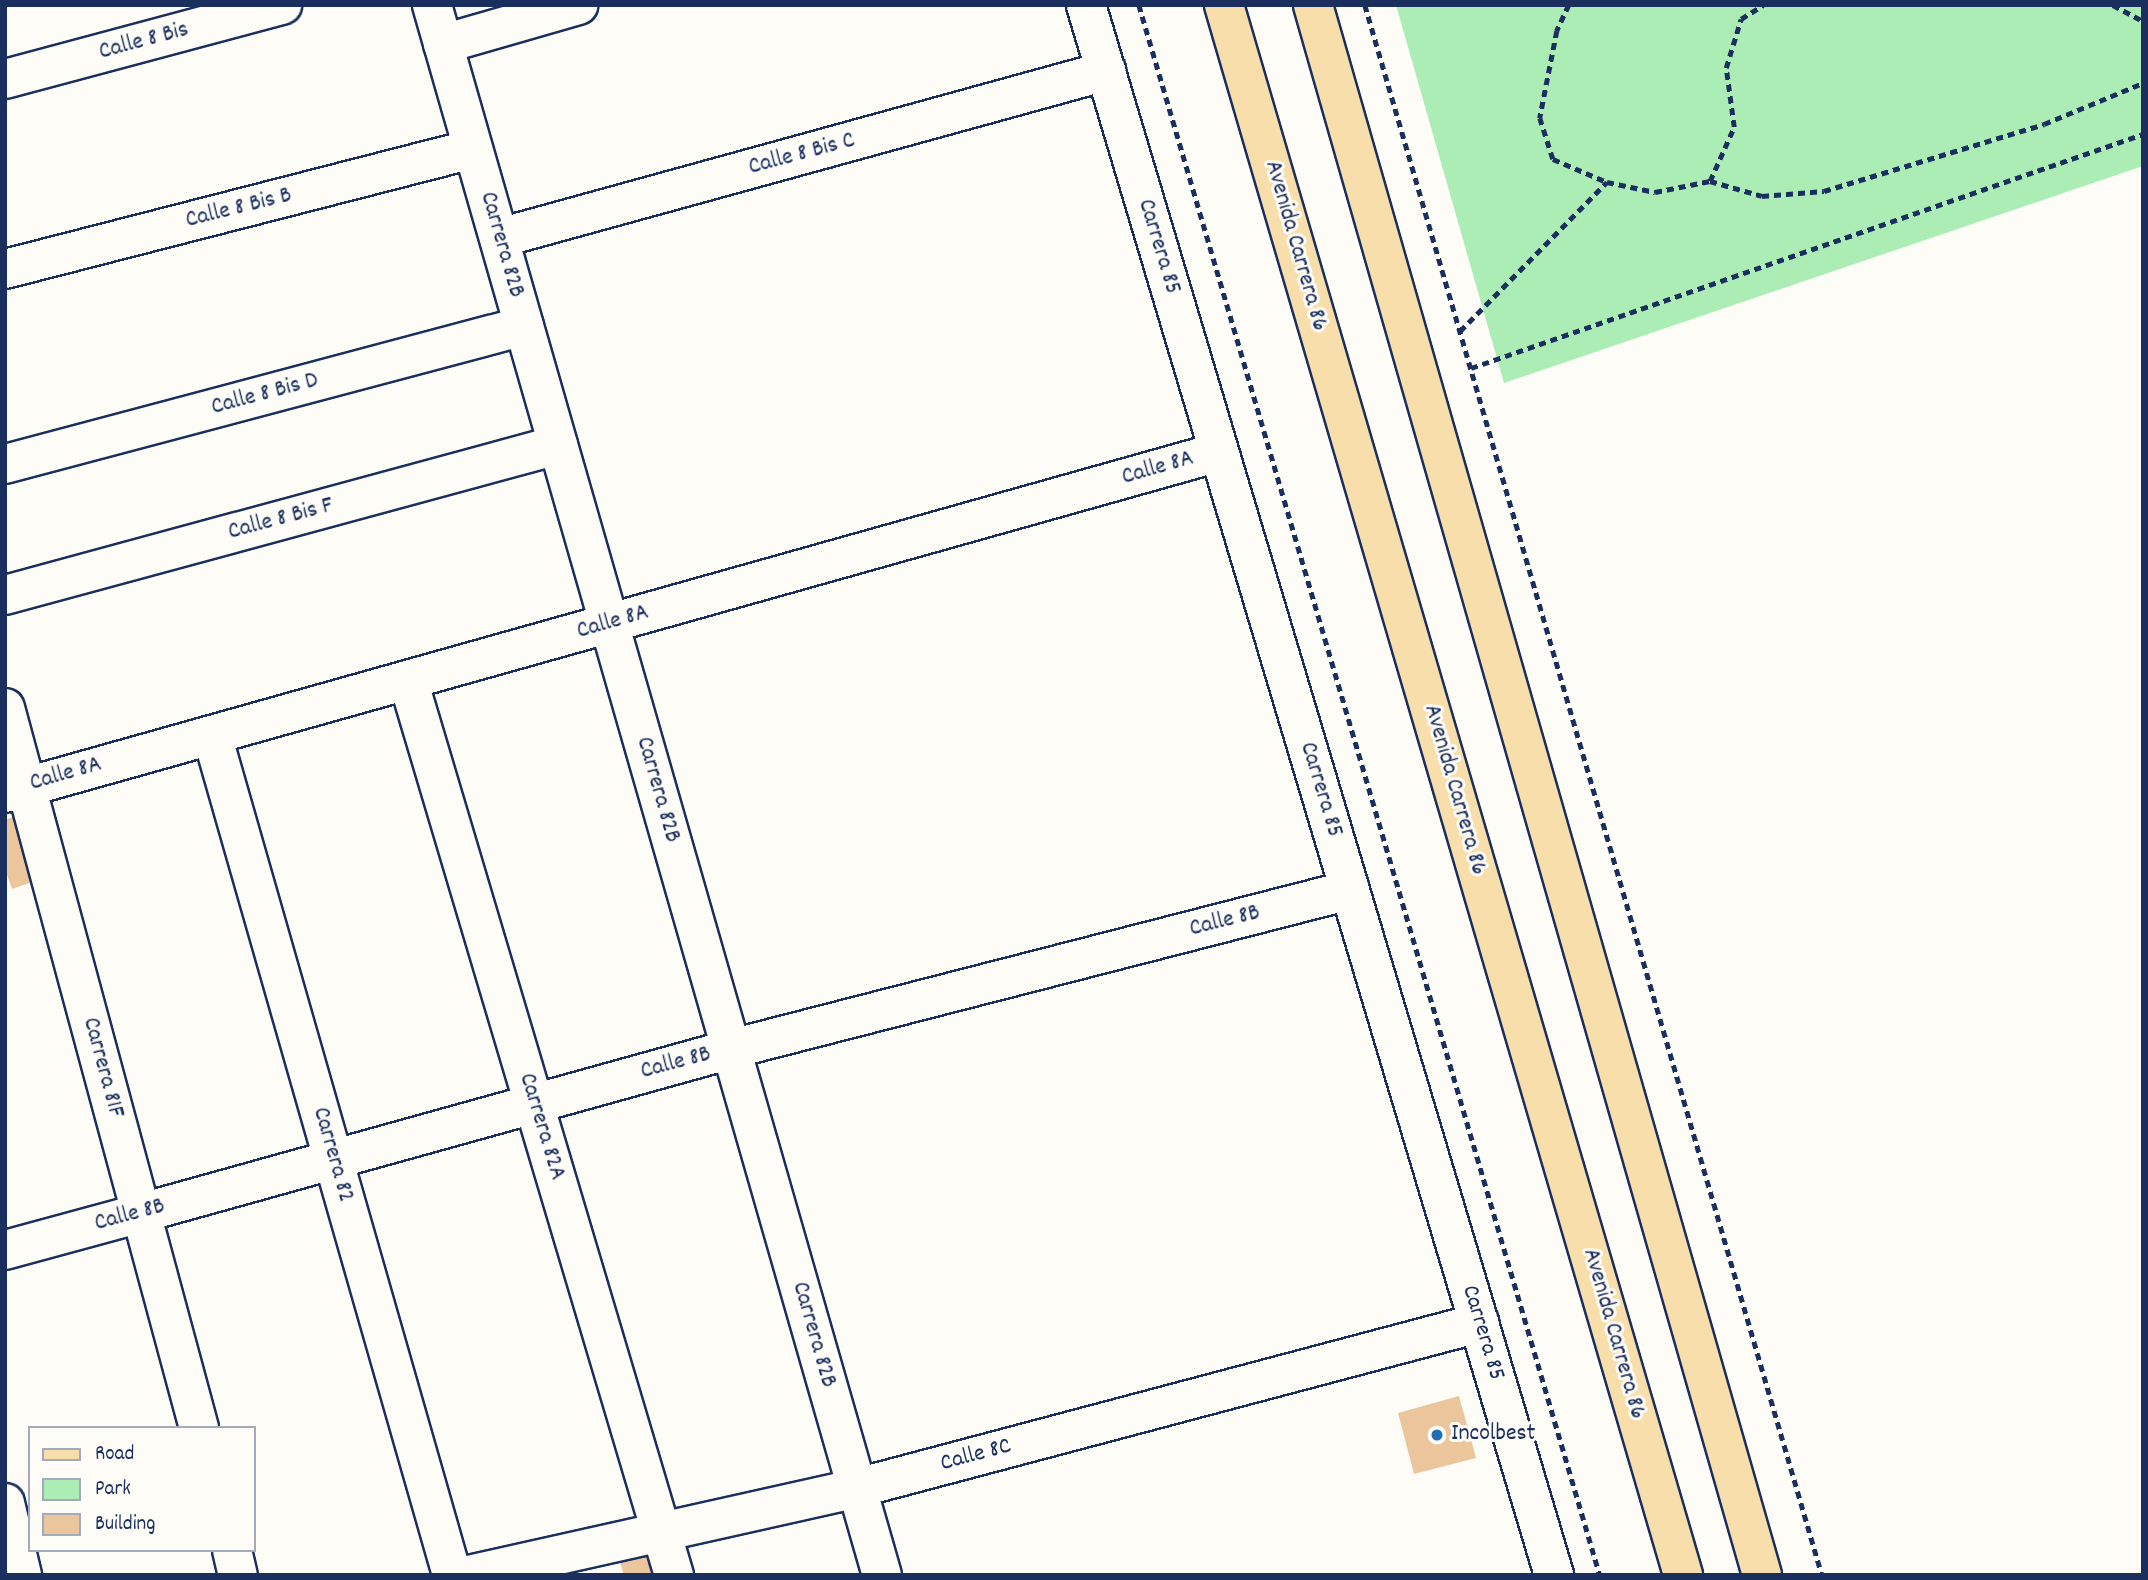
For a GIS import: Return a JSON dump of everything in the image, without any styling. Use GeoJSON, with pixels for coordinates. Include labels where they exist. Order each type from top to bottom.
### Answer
{"type":"FeatureCollection","features":[{"type":"Feature","properties":{"kind":"main road","name":"Avenida Carrera 86"},"geometry":{"type":"LineString","coordinates":[[1224,5],[1683,1575]]}},
{"type":"Feature","properties":{"kind":"main road"},"geometry":{"type":"LineString","coordinates":[[1313,5],[1762,1575]]}},
{"type":"Feature","properties":{"kind":"street","name":"Calle 8 Bis"},"geometry":{"type":"LineString","coordinates":[[5,79],[282,5]]}},
{"type":"Feature","properties":{"kind":"street","name":"Carrera 82B"},"geometry":{"type":"LineString","coordinates":[[432,5],[882,1575]]}},
{"type":"Feature","properties":{"kind":"street"},"geometry":{"type":"LineString","coordinates":[[443,44],[578,5]]}},
{"type":"Feature","properties":{"kind":"street","name":"Carrera 85"},"geometry":{"type":"LineString","coordinates":[[1086,5],[1554,1575]]}},
{"type":"Feature","properties":{"kind":"street","name":"Calle 8 Bis C"},"geometry":{"type":"LineString","coordinates":[[499,238],[1106,71]]}},
{"type":"Feature","properties":{"kind":"street","name":"Calle 8 Bis B"},"geometry":{"type":"LineString","coordinates":[[5,269],[473,149]]}},
{"type":"Feature","properties":{"kind":"street","name":"Calle 8 Bis D"},"geometry":{"type":"LineString","coordinates":[[5,464],[524,326]]}},
{"type":"Feature","properties":{"kind":"street","name":"Calle 8 Bis F"},"geometry":{"type":"LineString","coordinates":[[5,595],[558,445]]}},
{"type":"Feature","properties":{"kind":"street","name":"Calle 8A"},"geometry":{"type":"LineString","coordinates":[[16,790],[1219,452]]}},
{"type":"Feature","properties":{"kind":"street","name":"Carrera 82A"},"geometry":{"type":"LineString","coordinates":[[408,680],[674,1575]]}},
{"type":"Feature","properties":{"kind":"street","name":"Carrera 81F"},"geometry":{"type":"LineString","coordinates":[[5,709],[16,790],[141,1213],[198,1426]]}},
{"type":"Feature","properties":{"kind":"street","name":"Carrera 82"},"geometry":{"type":"LineString","coordinates":[[212,735],[452,1575]]}},
{"type":"Feature","properties":{"kind":"street","name":"Calle 8B"},"geometry":{"type":"LineString","coordinates":[[5,1250],[731,1049],[1350,890]]}},
{"type":"Feature","properties":{"kind":"street","name":"Calle 8C"},"geometry":{"type":"LineString","coordinates":[[469,1575],[660,1529],[857,1488],[1479,1323]]}},
{"type":"Feature","properties":{"kind":"street"},"geometry":{"type":"LineString","coordinates":[[5,1503],[22,1575]]}},
{"type":"Feature","properties":{"kind":"street"},"geometry":{"type":"LineString","coordinates":[[232,1552],[238,1575]]}},
{"type":"Feature","properties":{"kind":"path"},"geometry":{"type":"LineString","coordinates":[[1139,5],[1600,1575]]}},
{"type":"Feature","properties":{"kind":"path"},"geometry":{"type":"LineString","coordinates":[[1365,5],[1822,1575]]}},
{"type":"Feature","properties":{"kind":"path"},"geometry":{"type":"LineString","coordinates":[[1569,5],[1557,31],[1539,118],[1553,159],[1607,182],[1655,192],[1710,181],[1762,196],[1824,191],[2044,124],[2143,83]]}},
{"type":"Feature","properties":{"kind":"path"},"geometry":{"type":"LineString","coordinates":[[1710,181],[1734,127],[1726,68],[1741,19],[1763,5]]}},
{"type":"Feature","properties":{"kind":"path"},"geometry":{"type":"LineString","coordinates":[[2112,5],[2143,21]]}},
{"type":"Feature","properties":{"kind":"path"},"geometry":{"type":"LineString","coordinates":[[1471,368],[2143,134]]}},
{"type":"Feature","properties":{"kind":"path"},"geometry":{"type":"LineString","coordinates":[[1460,331],[1607,182]]}},
{"type":"Feature","properties":{"kind":"green space"},"geometry":{"type":"Polygon","coordinates":[[[1396,5],[2143,5],[2143,166],[1504,383],[1396,5]]]}},
{"type":"Feature","properties":{"kind":"building"},"geometry":{"type":"Polygon","coordinates":[[[13,817],[35,881],[12,889],[5,869],[5,820],[13,817]]]}},
{"type":"Feature","properties":{"kind":"building","name":"Incolbest"},"geometry":{"type":"Polygon","coordinates":[[[1459,1396],[1476,1458],[1414,1474],[1398,1413],[1459,1396]]]}},
{"type":"Feature","properties":{"kind":"building"},"geometry":{"type":"Polygon","coordinates":[[[653,1553],[660,1575],[624,1575],[620,1562],[653,1553]]]}},
{"type":"Feature","properties":{"kind":"place","name":"Incolbest"},"geometry":{"type":"Point","coordinates":[1437,1435]}}]}
